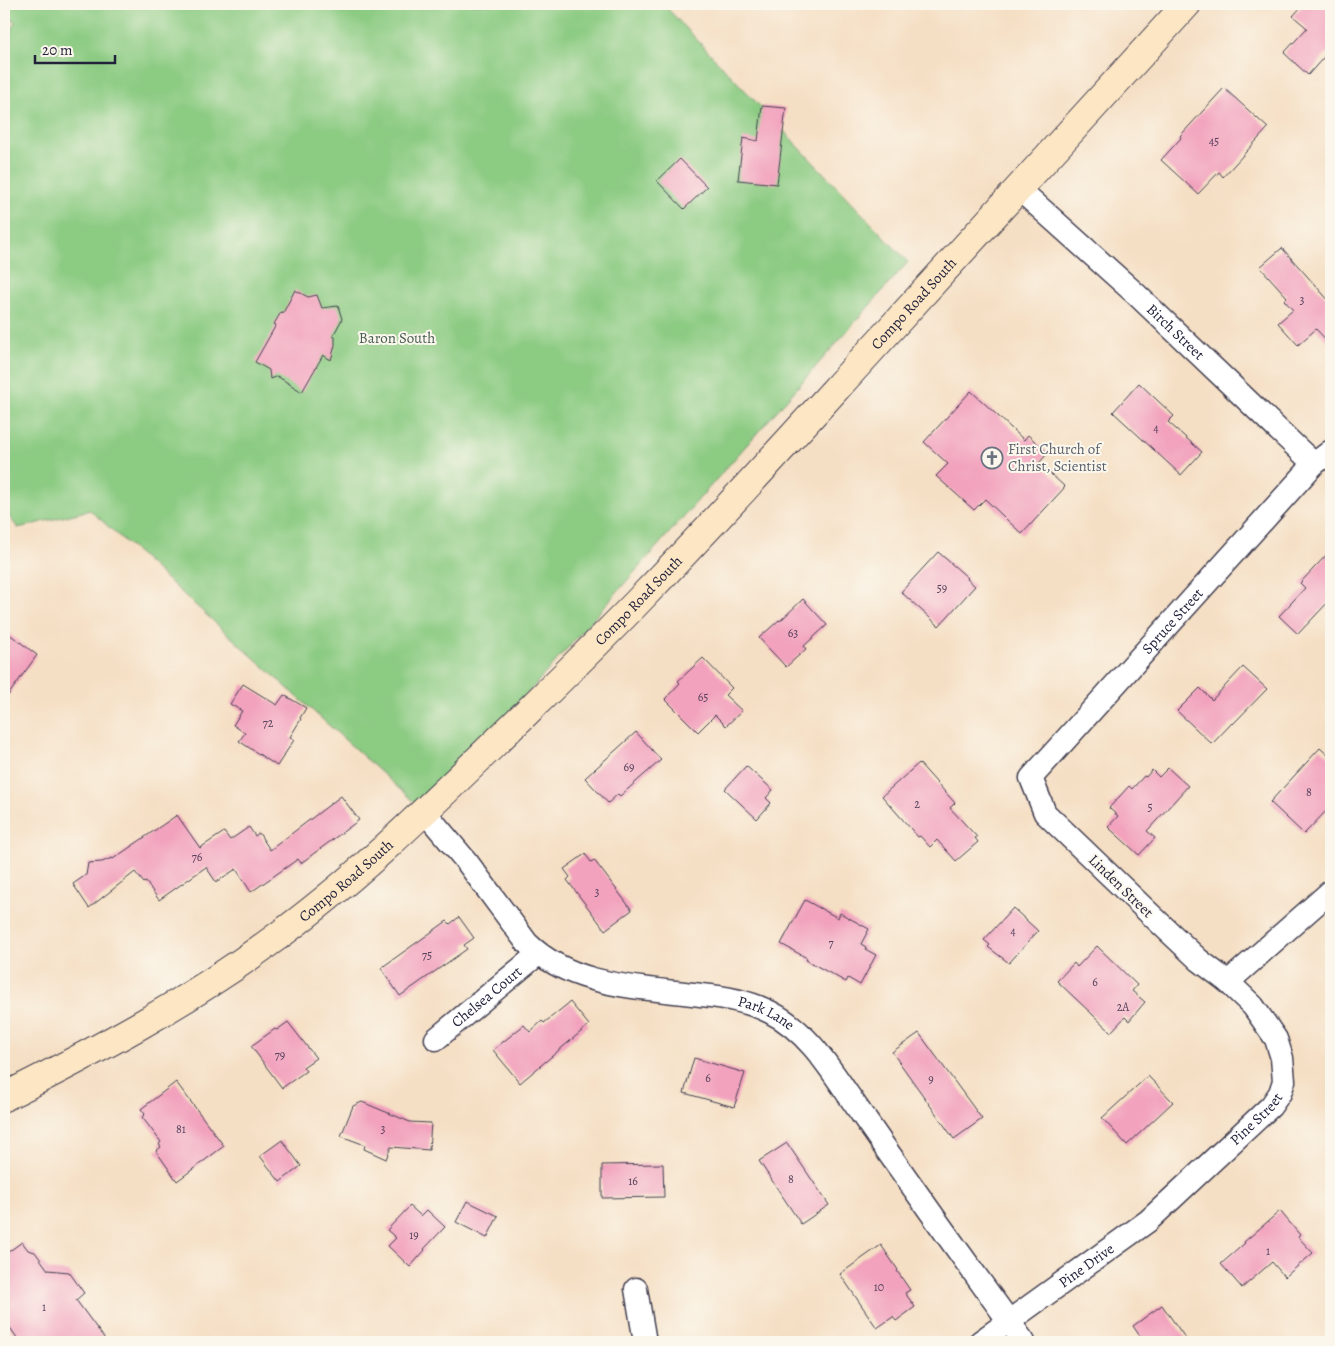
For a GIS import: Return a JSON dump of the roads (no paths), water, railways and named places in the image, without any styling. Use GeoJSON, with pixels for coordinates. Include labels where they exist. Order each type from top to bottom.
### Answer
{"type":"FeatureCollection","features":[{"type":"Feature","properties":{"kind":"main road","name":"Compo Road South"},"geometry":{"type":"LineString","coordinates":[[4,1097],[141,1025],[236,966],[335,892],[424,812],[648,592],[1187,4]]}},
{"type":"Feature","properties":{"kind":"street","name":"Birch Street"},"geometry":{"type":"LineString","coordinates":[[1018,189],[1323,458]]}},
{"type":"Feature","properties":{"kind":"street","name":"Spruce Street"},"geometry":{"type":"LineString","coordinates":[[1030,778],[1323,458]]}},
{"type":"Feature","properties":{"kind":"street","name":"Linden Street"},"geometry":{"type":"LineString","coordinates":[[1030,778],[1045,813],[1199,960],[1228,982]]}},
{"type":"Feature","properties":{"kind":"street","name":"Park Lane"},"geometry":{"type":"LineString","coordinates":[[424,812],[468,862],[519,933],[538,954],[550,962],[596,980],[639,988],[741,1001],[772,1013],[793,1027],[812,1046],[831,1070],[1024,1342]]}},
{"type":"Feature","properties":{"kind":"street"},"geometry":{"type":"LineString","coordinates":[[1228,982],[1331,891]]}},
{"type":"Feature","properties":{"kind":"street","name":"Chelsea Court"},"geometry":{"type":"LineString","coordinates":[[436,1039],[538,954]]}},
{"type":"Feature","properties":{"kind":"street","name":"Pine Street"},"geometry":{"type":"LineString","coordinates":[[1189,1183],[1270,1106],[1280,1093],[1284,1081],[1282,1058],[1276,1039],[1252,1006],[1228,982]]}},
{"type":"Feature","properties":{"kind":"street","name":"Pine Drive"},"geometry":{"type":"LineString","coordinates":[[980,1342],[1148,1221],[1189,1183]]}},
{"type":"Feature","properties":{"kind":"street"},"geometry":{"type":"LineString","coordinates":[[636,1289],[645,1342]]}},
{"type":"Feature","properties":{"kind":"place","name":"First Church of Christ, Scientist"},"geometry":{"type":"Point","coordinates":[992,458]}},
{"type":"Feature","properties":{"kind":"park label","name":"Baron South"},"geometry":{"type":"Point","coordinates":[397,338]}}]}
